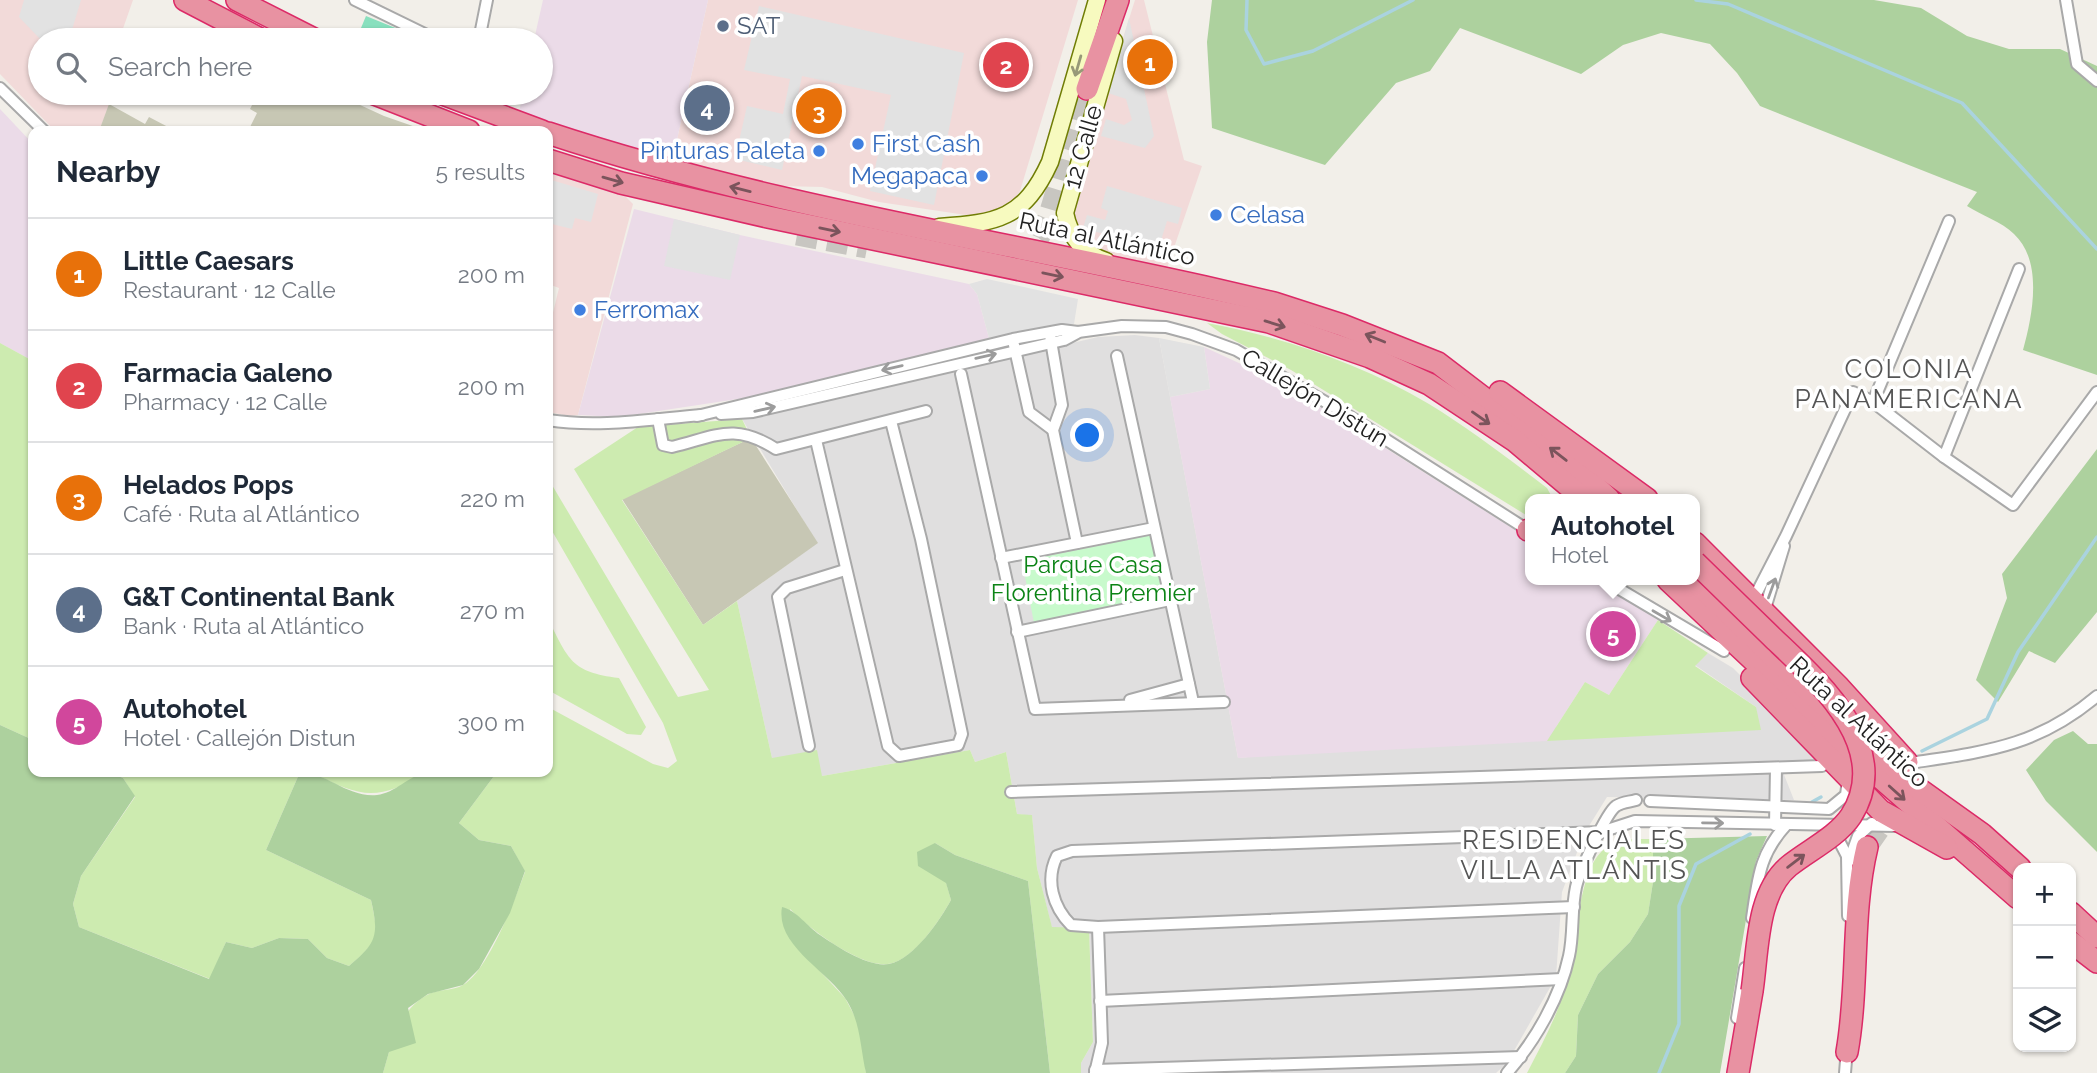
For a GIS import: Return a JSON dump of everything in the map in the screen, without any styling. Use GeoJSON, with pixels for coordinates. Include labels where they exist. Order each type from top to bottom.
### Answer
{"type":"FeatureCollection","features":[{"type":"Feature","properties":{"kind":"highway"},"geometry":{"type":"LineString","coordinates":[[185,0],[239,28]]}},
{"type":"Feature","properties":{"kind":"highway"},"geometry":{"type":"LineString","coordinates":[[237,0],[292,28]]}},
{"type":"Feature","properties":{"kind":"highway"},"geometry":{"type":"LineString","coordinates":[[1087,89],[1118,0]]}},
{"type":"Feature","properties":{"kind":"highway"},"geometry":{"type":"LineString","coordinates":[[403,105],[456,126]]}},
{"type":"Feature","properties":{"kind":"highway"},"geometry":{"type":"LineString","coordinates":[[472,105],[529,126]]}},
{"type":"Feature","properties":{"kind":"highway","name":"Ruta al Atlántico"},"geometry":{"type":"LineString","coordinates":[[553,135],[683,175],[772,197],[1163,277],[1274,303],[1342,325],[1438,363],[1617,494]]}},
{"type":"Feature","properties":{"kind":"highway","name":"Ruta al Atlántico"},"geometry":{"type":"LineString","coordinates":[[553,161],[644,188],[1269,322],[1370,357],[1429,384],[1515,441],[1568,492]]}},
{"type":"Feature","properties":{"kind":"highway"},"geometry":{"type":"LineString","coordinates":[[644,188],[671,208],[797,235]]}},
{"type":"Feature","properties":{"kind":"highway"},"geometry":{"type":"LineString","coordinates":[[1438,363],[1496,389],[1641,494]]}},
{"type":"Feature","properties":{"kind":"highway"},"geometry":{"type":"LineString","coordinates":[[1597,460],[1617,494]]}},
{"type":"Feature","properties":{"kind":"highway"},"geometry":{"type":"LineString","coordinates":[[1700,548],[1839,687],[1911,766],[1982,834]]}},
{"type":"Feature","properties":{"kind":"highway"},"geometry":{"type":"LineString","coordinates":[[1700,567],[1832,698],[1859,745],[1863,767],[1863,779],[1851,815],[1839,829],[1782,873],[1773,885],[1765,907],[1738,1073]]}},
{"type":"Feature","properties":{"kind":"highway"},"geometry":{"type":"LineString","coordinates":[[1659,585],[1881,811],[1988,872]]}},
{"type":"Feature","properties":{"kind":"highway","name":"Ruta al Atlántico"},"geometry":{"type":"LineString","coordinates":[[1673,585],[1851,752],[2013,894]]}},
{"type":"Feature","properties":{"kind":"highway","name":"Ruta al Atlántico"},"geometry":{"type":"LineString","coordinates":[[1699,585],[1817,699],[1919,789],[1982,834],[2014,863]]}},
{"type":"Feature","properties":{"kind":"highway"},"geometry":{"type":"LineString","coordinates":[[1938,819],[1967,837],[2013,877]]}},
{"type":"Feature","properties":{"kind":"highway"},"geometry":{"type":"LineString","coordinates":[[1846,1063],[1854,1011],[1862,877],[1867,847]]}},
{"type":"Feature","properties":{"kind":"highway"},"geometry":{"type":"LineString","coordinates":[[2076,918],[2097,937]]}},
{"type":"Feature","properties":{"kind":"highway"},"geometry":{"type":"LineString","coordinates":[[2073,926],[2097,945]]}},
{"type":"Feature","properties":{"kind":"highway"},"geometry":{"type":"LineString","coordinates":[[2076,946],[2097,962]]}},
{"type":"Feature","properties":{"kind":"main road","name":"12 Calle"},"geometry":{"type":"LineString","coordinates":[[927,228],[1000,219],[1027,201],[1039,187],[1050,162],[1097,0]]}},
{"type":"Feature","properties":{"kind":"main road","name":"12 Calle"},"geometry":{"type":"LineString","coordinates":[[1126,0],[1065,213],[1069,232],[1085,250],[1100,259],[1163,277]]}},
{"type":"Feature","properties":{"kind":"street"},"geometry":{"type":"LineString","coordinates":[[355,0],[412,28]]}},
{"type":"Feature","properties":{"kind":"street"},"geometry":{"type":"LineString","coordinates":[[481,28],[487,0]]}},
{"type":"Feature","properties":{"kind":"street"},"geometry":{"type":"LineString","coordinates":[[2066,0],[2077,64],[2097,81]]}},
{"type":"Feature","properties":{"kind":"street"},"geometry":{"type":"LineString","coordinates":[[0,88],[39,126]]}},
{"type":"Feature","properties":{"kind":"street"},"geometry":{"type":"LineString","coordinates":[[1873,402],[1949,221]]}},
{"type":"Feature","properties":{"kind":"street"},"geometry":{"type":"LineString","coordinates":[[1944,457],[2019,269]]}},
{"type":"Feature","properties":{"kind":"street","name":"Callejón Distun"},"geometry":{"type":"LineString","coordinates":[[553,421],[574,424],[697,416],[1014,344],[1122,326],[1166,327],[1236,350],[1341,411],[1525,528]]}},
{"type":"Feature","properties":{"kind":"street"},"geometry":{"type":"LineString","coordinates":[[1051,337],[1062,405],[1053,430],[1076,543]]}},
{"type":"Feature","properties":{"kind":"street"},"geometry":{"type":"LineString","coordinates":[[1014,344],[1028,412],[1053,430]]}},
{"type":"Feature","properties":{"kind":"street"},"geometry":{"type":"LineString","coordinates":[[1117,356],[1193,702]]}},
{"type":"Feature","properties":{"kind":"street"},"geometry":{"type":"LineString","coordinates":[[961,374],[1035,709],[1224,702]]}},
{"type":"Feature","properties":{"kind":"street"},"geometry":{"type":"LineString","coordinates":[[1758,606],[1780,565],[1786,536],[1851,393],[1856,392],[1873,402],[1944,457],[2013,505],[2097,392]]}},
{"type":"Feature","properties":{"kind":"street"},"geometry":{"type":"LineString","coordinates":[[658,419],[663,445],[673,447],[734,432],[753,434],[776,449],[926,411]]}},
{"type":"Feature","properties":{"kind":"street"},"geometry":{"type":"LineString","coordinates":[[816,440],[845,570],[891,752],[899,756],[958,745],[962,734],[921,540],[891,421]]}},
{"type":"Feature","properties":{"kind":"street"},"geometry":{"type":"LineString","coordinates":[[1000,558],[1154,528]]}},
{"type":"Feature","properties":{"kind":"street"},"geometry":{"type":"LineString","coordinates":[[809,746],[778,597],[787,587],[845,570]]}},
{"type":"Feature","properties":{"kind":"street"},"geometry":{"type":"LineString","coordinates":[[1612,585],[1724,651]]}},
{"type":"Feature","properties":{"kind":"street"},"geometry":{"type":"LineString","coordinates":[[1017,632],[1170,600]]}},
{"type":"Feature","properties":{"kind":"street"},"geometry":{"type":"LineString","coordinates":[[1110,705],[1189,684]]}},
{"type":"Feature","properties":{"kind":"street"},"geometry":{"type":"LineString","coordinates":[[1917,762],[1978,753],[2028,740],[2072,716],[2097,695]]}},
{"type":"Feature","properties":{"kind":"street"},"geometry":{"type":"LineString","coordinates":[[1012,792],[1822,766]]}},
{"type":"Feature","properties":{"kind":"street"},"geometry":{"type":"LineString","coordinates":[[1775,825],[1776,768]]}},
{"type":"Feature","properties":{"kind":"street"},"geometry":{"type":"LineString","coordinates":[[1650,801],[1829,809],[1836,806],[1846,795],[1847,774]]}},
{"type":"Feature","properties":{"kind":"street"},"geometry":{"type":"LineString","coordinates":[[1507,1073],[1537,1032],[1562,979],[1569,956],[1576,887],[1585,860],[1611,811],[1619,804],[1633,801],[1628,812],[1636,821]]}},
{"type":"Feature","properties":{"kind":"street"},"geometry":{"type":"LineString","coordinates":[[1574,907],[1098,927],[1071,925],[1060,914],[1053,898],[1052,866],[1057,856],[1072,851],[1601,832],[1636,821],[1775,825],[1872,823],[1907,828]]}},
{"type":"Feature","properties":{"kind":"street"},"geometry":{"type":"LineString","coordinates":[[1848,867],[1858,836],[1872,823]]}},
{"type":"Feature","properties":{"kind":"street"},"geometry":{"type":"LineString","coordinates":[[1730,1073],[1760,865],[1770,842],[1787,824]]}},
{"type":"Feature","properties":{"kind":"street"},"geometry":{"type":"LineString","coordinates":[[1823,824],[1830,828],[1844,845],[1848,867],[1846,1063]]}},
{"type":"Feature","properties":{"kind":"street"},"geometry":{"type":"LineString","coordinates":[[1098,927],[1102,1043],[1095,1072],[1521,1057]]}},
{"type":"Feature","properties":{"kind":"street"},"geometry":{"type":"LineString","coordinates":[[1100,1001],[1562,979]]}},
{"type":"Feature","properties":{"kind":"shaded area"},"geometry":{"type":"Polygon","coordinates":[[[0,0],[133,0],[123,28],[28,28],[28,103],[0,74],[0,0]]]}},
{"type":"Feature","properties":{"kind":"shaded area"},"geometry":{"type":"Polygon","coordinates":[[[24,0],[81,0],[73,28],[30,28],[19,17],[24,0]]]}},
{"type":"Feature","properties":{"kind":"shaded area"},"geometry":{"type":"Polygon","coordinates":[[[543,0],[708,0],[672,162],[519,112],[520,105],[553,105],[553,28],[537,28],[543,0]]]}},
{"type":"Feature","properties":{"kind":"shaded area"},"geometry":{"type":"Polygon","coordinates":[[[708,0],[1078,0],[1020,191],[1007,210],[986,218],[879,202],[822,187],[781,186],[722,171],[697,170],[672,162],[708,0]]]}},
{"type":"Feature","properties":{"kind":"shaded area"},"geometry":{"type":"Polygon","coordinates":[[[1135,0],[1144,0],[1184,160],[1202,166],[1166,271],[1121,260],[1088,247],[1074,228],[1072,201],[1135,0]]]}},
{"type":"Feature","properties":{"kind":"shaded area"},"geometry":{"type":"Polygon","coordinates":[[[759,6],[964,53],[934,205],[870,191],[891,95],[802,76],[782,170],[735,159],[747,106],[783,114],[790,79],[744,70],[759,6]]]}},
{"type":"Feature","properties":{"kind":"shaded area"},"geometry":{"type":"Polygon","coordinates":[[[1129,18],[1154,136],[1145,148],[1101,136],[1106,119],[1124,125],[1132,120],[1126,99],[1108,93],[1129,18]]]}},
{"type":"Feature","properties":{"kind":"shaded area"},"geometry":{"type":"Polygon","coordinates":[[[30,105],[109,105],[101,126],[50,126],[30,105]]]}},
{"type":"Feature","properties":{"kind":"shaded area"},"geometry":{"type":"Polygon","coordinates":[[[111,105],[145,124],[149,117],[166,126],[101,126],[111,105]]]}},
{"type":"Feature","properties":{"kind":"shaded area"},"geometry":{"type":"Polygon","coordinates":[[[252,105],[360,105],[413,126],[250,126],[257,113],[250,109],[252,105]]]}},
{"type":"Feature","properties":{"kind":"shaded area"},"geometry":{"type":"Polygon","coordinates":[[[0,109],[28,139],[28,358],[0,343],[0,109]]]}},
{"type":"Feature","properties":{"kind":"shaded area"},"geometry":{"type":"Polygon","coordinates":[[[553,172],[622,193],[633,204],[578,415],[570,416],[553,413],[553,313],[559,288],[553,286],[553,172]]]}},
{"type":"Feature","properties":{"kind":"shaded area"},"geometry":{"type":"Polygon","coordinates":[[[553,180],[598,194],[591,222],[575,218],[572,229],[553,224],[553,180]]]}},
{"type":"Feature","properties":{"kind":"shaded area"},"geometry":{"type":"Polygon","coordinates":[[[1107,186],[1182,208],[1178,224],[1167,221],[1158,250],[1083,228],[1087,215],[1105,220],[1108,211],[1101,208],[1107,186]]]}},
{"type":"Feature","properties":{"kind":"shaded area"},"geometry":{"type":"Polygon","coordinates":[[[634,209],[740,235],[969,284],[977,294],[989,338],[770,394],[619,417],[578,415],[634,209]]]}},
{"type":"Feature","properties":{"kind":"shaded area"},"geometry":{"type":"Polygon","coordinates":[[[674,219],[740,235],[730,280],[664,266],[674,219]]]}},
{"type":"Feature","properties":{"kind":"shaded area"},"geometry":{"type":"Polygon","coordinates":[[[987,279],[1078,299],[1074,324],[989,338],[977,294],[969,284],[987,279]]]}},
{"type":"Feature","properties":{"kind":"shaded area"},"geometry":{"type":"Polygon","coordinates":[[[1135,335],[1159,338],[1238,758],[1756,707],[1695,665],[1708,653],[1733,668],[1830,765],[1781,767],[1794,800],[1607,797],[1584,834],[1562,892],[1556,977],[1507,1063],[1496,1073],[1081,1073],[1081,1063],[1093,1042],[1089,928],[1052,928],[1037,868],[1032,816],[1017,814],[1006,752],[975,762],[970,750],[822,776],[772,758],[737,601],[817,543],[742,419],[1098,337],[1135,335]]]}},
{"type":"Feature","properties":{"kind":"shaded area"},"geometry":{"type":"Polygon","coordinates":[[[1159,338],[1204,347],[1210,389],[1170,397],[1159,338]]]}},
{"type":"Feature","properties":{"kind":"shaded area"},"geometry":{"type":"Polygon","coordinates":[[[1204,347],[1252,369],[1314,403],[1525,536],[1525,585],[1602,585],[1658,620],[1609,695],[1585,682],[1547,741],[1238,758],[1170,397],[1210,389],[1204,347]]]}},
{"type":"Feature","properties":{"kind":"shaded area"},"geometry":{"type":"Polygon","coordinates":[[[751,438],[818,543],[703,625],[622,499],[751,438]]]}},
{"type":"Feature","properties":{"kind":"green space"},"geometry":{"type":"Polygon","coordinates":[[[1212,0],[1874,0],[1921,8],[1967,36],[2009,49],[2060,49],[2097,66],[2097,375],[2023,350],[2032,306],[2029,259],[2014,234],[1998,222],[1967,206],[1977,192],[1760,106],[1737,73],[1710,44],[1661,33],[1623,45],[1581,74],[1460,28],[1430,71],[1396,83],[1325,165],[1212,128],[1207,42],[1212,0]]]}},
{"type":"Feature","properties":{"kind":"green space"},"geometry":{"type":"Polygon","coordinates":[[[366,16],[396,28],[361,28],[366,16]]]}},
{"type":"Feature","properties":{"kind":"green space"},"geometry":{"type":"Polygon","coordinates":[[[1207,323],[1293,344],[1377,376],[1444,414],[1547,488],[1550,494],[1525,494],[1525,514],[1291,370],[1222,334],[1207,323]]]}},
{"type":"Feature","properties":{"kind":"green space"},"geometry":{"type":"Polygon","coordinates":[[[0,343],[28,358],[28,738],[0,725],[0,343]]]}},
{"type":"Feature","properties":{"kind":"green space"},"geometry":{"type":"Polygon","coordinates":[[[742,419],[751,438],[622,500],[703,625],[737,601],[772,758],[817,750],[822,776],[970,750],[975,762],[1006,752],[1017,814],[1032,815],[1037,868],[1052,927],[1089,928],[1093,1042],[1081,1063],[1081,1073],[1050,1073],[1028,881],[955,855],[935,843],[951,900],[925,938],[907,956],[897,961],[877,964],[864,960],[822,936],[790,909],[790,939],[845,998],[860,1026],[866,1073],[383,1073],[398,1029],[409,1010],[427,995],[459,987],[472,977],[491,950],[508,916],[525,872],[511,846],[479,840],[459,823],[493,777],[553,777],[553,710],[653,764],[668,768],[677,761],[663,723],[553,533],[553,487],[678,697],[709,690],[574,469],[638,427],[742,419]]]}},
{"type":"Feature","properties":{"kind":"green space"},"geometry":{"type":"Polygon","coordinates":[[[2097,449],[2097,612],[2055,663],[2029,651],[1998,702],[1976,680],[2007,598],[2002,574],[2097,449]]]}},
{"type":"Feature","properties":{"kind":"green space","name":"Parque Casa Florentina Premier"},"geometry":{"type":"Polygon","coordinates":[[[1152,535],[1164,597],[1034,623],[1022,561],[1152,535]]]}},
{"type":"Feature","properties":{"kind":"green space"},"geometry":{"type":"Polygon","coordinates":[[[1658,620],[1708,653],[1695,666],[1756,707],[1761,730],[1547,741],[1585,682],[1609,695],[1658,620]]]}},
{"type":"Feature","properties":{"kind":"green space"},"geometry":{"type":"Polygon","coordinates":[[[553,629],[567,654],[581,668],[619,678],[646,727],[641,735],[627,734],[553,693],[553,629]]]}},
{"type":"Feature","properties":{"kind":"green space"},"geometry":{"type":"Polygon","coordinates":[[[0,725],[28,738],[28,777],[120,777],[135,796],[81,876],[73,904],[79,927],[209,979],[226,942],[252,948],[279,938],[308,939],[327,958],[349,966],[374,938],[375,922],[371,900],[266,850],[298,777],[321,777],[356,793],[377,795],[384,794],[415,777],[493,777],[459,823],[479,840],[511,846],[525,871],[510,913],[479,969],[463,985],[428,994],[408,1008],[416,1043],[389,1052],[383,1073],[0,1073],[0,725]]]}},
{"type":"Feature","properties":{"kind":"green space"},"geometry":{"type":"Polygon","coordinates":[[[2073,731],[2088,744],[2097,744],[2097,852],[2046,801],[2026,770],[2054,740],[2073,731]]]}},
{"type":"Feature","properties":{"kind":"green space"},"geometry":{"type":"Polygon","coordinates":[[[120,777],[298,777],[266,850],[371,900],[375,931],[371,944],[349,966],[327,958],[308,939],[279,938],[252,948],[226,942],[210,979],[79,927],[73,904],[81,876],[135,797],[120,777]]]}},
{"type":"Feature","properties":{"kind":"green space"},"geometry":{"type":"Polygon","coordinates":[[[322,777],[418,777],[394,789],[381,792],[368,793],[343,787],[322,777]]]}},
{"type":"Feature","properties":{"kind":"green space"},"geometry":{"type":"Polygon","coordinates":[[[1767,836],[1756,861],[1720,1073],[1565,1073],[1576,1056],[1578,1015],[1598,974],[1630,942],[1648,914],[1653,882],[1653,839],[1767,836]]]}},
{"type":"Feature","properties":{"kind":"green space"},"geometry":{"type":"Polygon","coordinates":[[[1653,839],[1653,882],[1648,914],[1630,942],[1598,974],[1578,1015],[1576,1056],[1565,1073],[1527,1073],[1563,995],[1582,898],[1593,863],[1602,851],[1613,844],[1626,840],[1653,839]]]}},
{"type":"Feature","properties":{"kind":"green space"},"geometry":{"type":"Polygon","coordinates":[[[935,843],[955,855],[1028,881],[1050,1073],[866,1073],[858,1027],[847,1001],[787,934],[782,921],[782,907],[835,945],[872,963],[889,964],[908,955],[925,938],[951,900],[946,883],[918,866],[917,852],[935,843]]]}},
{"type":"Feature","properties":{"kind":"waterway"},"geometry":{"type":"LineString","coordinates":[[1247,0],[1246,30],[1264,64],[1313,51],[1413,0]]}},
{"type":"Feature","properties":{"kind":"waterway"},"geometry":{"type":"LineString","coordinates":[[1696,0],[1728,4],[1962,103],[2097,249]]}},
{"type":"Feature","properties":{"kind":"waterway"},"geometry":{"type":"LineString","coordinates":[[1922,751],[1987,719],[2018,652],[2097,537]]}},
{"type":"Feature","properties":{"kind":"waterway"},"geometry":{"type":"LineString","coordinates":[[1812,802],[1821,797]]}},
{"type":"Feature","properties":{"kind":"waterway"},"geometry":{"type":"LineString","coordinates":[[1659,1073],[1679,1024],[1679,906],[1696,864],[1750,834]]}},
{"type":"Feature","properties":{"kind":"tunnel"},"geometry":{"type":"LineString","coordinates":[[1018,261],[1039,238],[1048,218],[1087,89]]}},
{"type":"Feature","properties":{"kind":"tunnel"},"geometry":{"type":"LineString","coordinates":[[797,235],[867,248]]}},
{"type":"Feature","properties":{"kind":"tunnel"},"geometry":{"type":"LineString","coordinates":[[1867,847],[1881,827],[1901,816]]}},
{"type":"Feature","properties":{"kind":"place","name":"SAT"},"geometry":{"type":"Point","coordinates":[723,26]}},
{"type":"Feature","properties":{"kind":"place","name":"Little Caesars"},"geometry":{"type":"Point","coordinates":[1150,62]}},
{"type":"Feature","properties":{"kind":"place","name":"Farmacia Galeno"},"geometry":{"type":"Point","coordinates":[1006,65]}},
{"type":"Feature","properties":{"kind":"place","name":"G&T Continental Bank"},"geometry":{"type":"Point","coordinates":[707,108]}},
{"type":"Feature","properties":{"kind":"place","name":"Helados Pops"},"geometry":{"type":"Point","coordinates":[819,111]}},
{"type":"Feature","properties":{"kind":"place","name":"First Cash"},"geometry":{"type":"Point","coordinates":[858,144]}},
{"type":"Feature","properties":{"kind":"place","name":"Pinturas Paleta"},"geometry":{"type":"Point","coordinates":[819,151]}},
{"type":"Feature","properties":{"kind":"place","name":"Megapaca"},"geometry":{"type":"Point","coordinates":[982,176]}},
{"type":"Feature","properties":{"kind":"place","name":"Celasa"},"geometry":{"type":"Point","coordinates":[1216,215]}},
{"type":"Feature","properties":{"kind":"place","name":"Ferromax"},"geometry":{"type":"Point","coordinates":[580,310]}},
{"type":"Feature","properties":{"kind":"place","name":"Autohotel"},"geometry":{"type":"Point","coordinates":[1613,634]}},
{"type":"Feature","properties":{"kind":"district","name":"COLONIA PANAMERICANA"},"geometry":{"type":"Point","coordinates":[1909,384]}},
{"type":"Feature","properties":{"kind":"district","name":"RESIDENCIALES VILLA ATLÁNTIS"},"geometry":{"type":"Point","coordinates":[1574,855]}}]}
